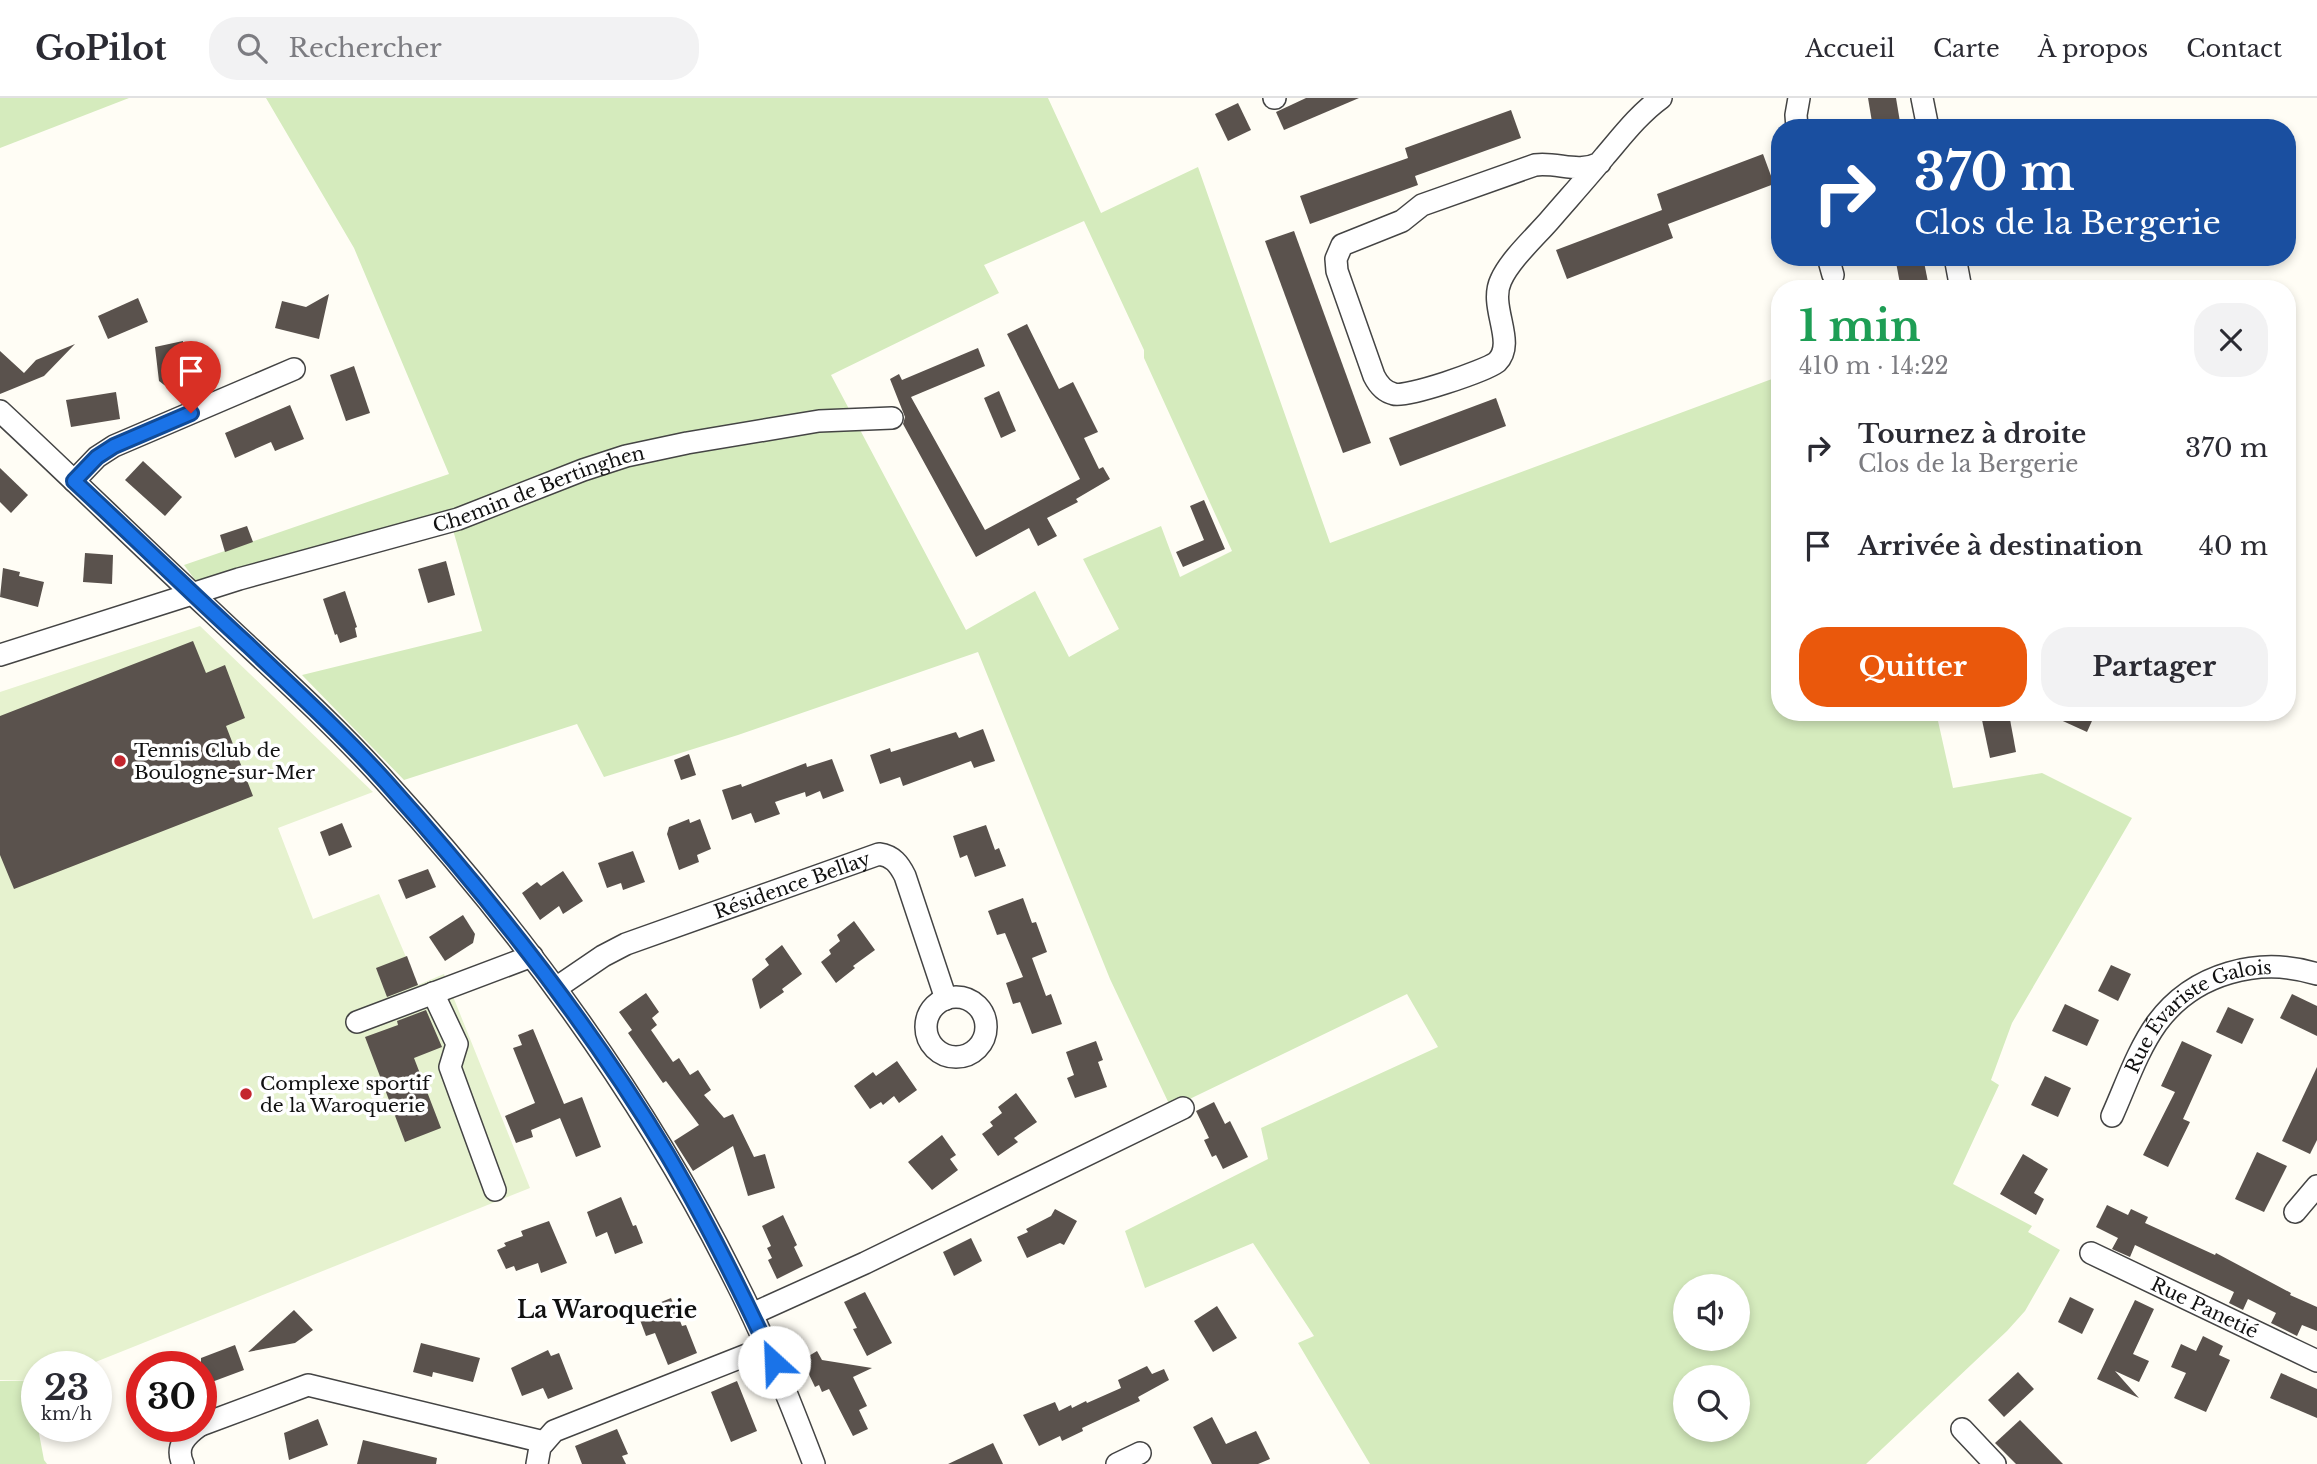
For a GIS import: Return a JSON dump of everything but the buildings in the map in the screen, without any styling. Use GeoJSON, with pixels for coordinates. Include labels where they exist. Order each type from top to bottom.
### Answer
{"type":"FeatureCollection","features":[{"type":"Feature","properties":{"kind":"street"},"geometry":{"type":"LineString","coordinates":[[1600,163],[1583,169],[1552,164],[1535,165],[1418,207],[1402,221],[1342,245],[1336,259],[1337,271],[1374,376],[1381,387],[1395,395],[1410,394],[1497,362],[1502,357],[1505,344],[1496,304],[1500,280],[1600,163],[1641,115],[1661,98]]}},
{"type":"Feature","properties":{"kind":"street"},"geometry":{"type":"LineString","coordinates":[[1796,119],[1799,98]]}},
{"type":"Feature","properties":{"kind":"street"},"geometry":{"type":"LineString","coordinates":[[1922,98],[1926,119]]}},
{"type":"Feature","properties":{"kind":"street"},"geometry":{"type":"LineString","coordinates":[[74,481],[97,457],[114,446],[294,369]]}},
{"type":"Feature","properties":{"kind":"street"},"geometry":{"type":"LineString","coordinates":[[0,411],[304,699],[386,782],[532,956],[611,1066],[667,1154],[705,1221],[767,1347],[814,1464]]}},
{"type":"Feature","properties":{"kind":"street","name":"Chemin de Bertinghen"},"geometry":{"type":"LineString","coordinates":[[0,655],[192,593],[473,514],[596,465],[626,456],[701,440],[819,421],[892,418]]}},
{"type":"Feature","properties":{"kind":"street","name":"Résidence Bellay"},"geometry":{"type":"LineString","coordinates":[[556,988],[626,944],[878,854],[897,862],[905,876],[946,999]]}},
{"type":"Feature","properties":{"kind":"street"},"geometry":{"type":"LineString","coordinates":[[357,1022],[532,956]]}},
{"type":"Feature","properties":{"kind":"street","name":"Rue Évariste Galois"},"geometry":{"type":"LineString","coordinates":[[2112,1116],[2149,1035],[2172,1005],[2191,990],[2212,978],[2247,969],[2282,967],[2317,974]]}},
{"type":"Feature","properties":{"kind":"street"},"geometry":{"type":"LineString","coordinates":[[433,993],[457,1044],[450,1066],[495,1190]]}},
{"type":"Feature","properties":{"kind":"street"},"geometry":{"type":"LineString","coordinates":[[752,1314],[1183,1108]]}},
{"type":"Feature","properties":{"kind":"street"},"geometry":{"type":"LineString","coordinates":[[2295,1212],[2317,1185]]}},
{"type":"Feature","properties":{"kind":"street","name":"Rue Panetié"},"geometry":{"type":"LineString","coordinates":[[2091,1253],[2317,1361]]}},
{"type":"Feature","properties":{"kind":"street"},"geometry":{"type":"LineString","coordinates":[[537,1464],[544,1442],[560,1428],[767,1347]]}},
{"type":"Feature","properties":{"kind":"street"},"geometry":{"type":"LineString","coordinates":[[217,1420],[308,1385],[544,1442]]}},
{"type":"Feature","properties":{"kind":"street"},"geometry":{"type":"LineString","coordinates":[[1962,1429],[1995,1464]]}},
{"type":"Feature","properties":{"kind":"street"},"geometry":{"type":"LineString","coordinates":[[183,1442],[180,1457],[183,1464]]}},
{"type":"Feature","properties":{"kind":"street"},"geometry":{"type":"LineString","coordinates":[[1117,1464],[1140,1453]]}},
{"type":"Feature","properties":{"kind":"green space"},"geometry":{"type":"Polygon","coordinates":[[[0,98],[129,98],[0,148],[0,98]]]}},
{"type":"Feature","properties":{"kind":"green space"},"geometry":{"type":"Polygon","coordinates":[[[266,98],[1048,98],[1101,213],[1198,167],[1330,543],[1771,379],[1771,721],[1938,721],[1953,788],[2042,773],[2132,818],[2012,1023],[1991,1080],[1999,1085],[1953,1184],[2032,1226],[2028,1232],[2060,1250],[2025,1311],[2007,1331],[1866,1464],[1370,1464],[1298,1343],[1314,1336],[1253,1243],[1145,1288],[1125,1231],[1268,1159],[1261,1128],[1438,1047],[1407,994],[1171,1108],[1110,979],[978,652],[738,735],[604,777],[577,724],[404,780],[302,675],[482,631],[449,516],[198,584],[184,565],[449,474],[354,248],[266,98]],[[1084,221],[984,265],[999,293],[831,375],[966,630],[1035,591],[1069,657],[1119,629],[1083,559],[1161,526],[1180,577],[1232,551],[1144,358],[1144,350],[1084,221]]]}},
{"type":"Feature","properties":{"kind":"green space","name":"Complexe sportif de la Waroquerie"},"geometry":{"type":"Polygon","coordinates":[[[200,626],[373,792],[278,828],[313,919],[379,894],[418,985],[444,974],[530,1188],[112,1355],[112,1351],[21,1351],[21,1381],[0,1380],[0,692],[200,626]]]}},
{"type":"Feature","properties":{"kind":"green space"},"geometry":{"type":"Polygon","coordinates":[[[0,1381],[21,1381],[21,1442],[41,1442],[47,1464],[0,1464],[0,1381]]]}},
{"type":"Feature","properties":{"kind":"place","name":"Tennis Club de Boulogne-sur-Mer"},"geometry":{"type":"Point","coordinates":[120,761]}},
{"type":"Feature","properties":{"kind":"place","name":"Complexe sportif de la Waroquerie"},"geometry":{"type":"Point","coordinates":[246,1094]}},
{"type":"Feature","properties":{"kind":"district","name":"La Waroquerie"},"geometry":{"type":"Point","coordinates":[607,1310]}},
{"type":"Feature","properties":{"kind":"route"},"geometry":{"type":"LineString","coordinates":[[191,413],[114,446],[90,463],[74,481],[373,768],[521,942],[587,1030],[667,1154],[718,1246],[774,1362]]}}]}
